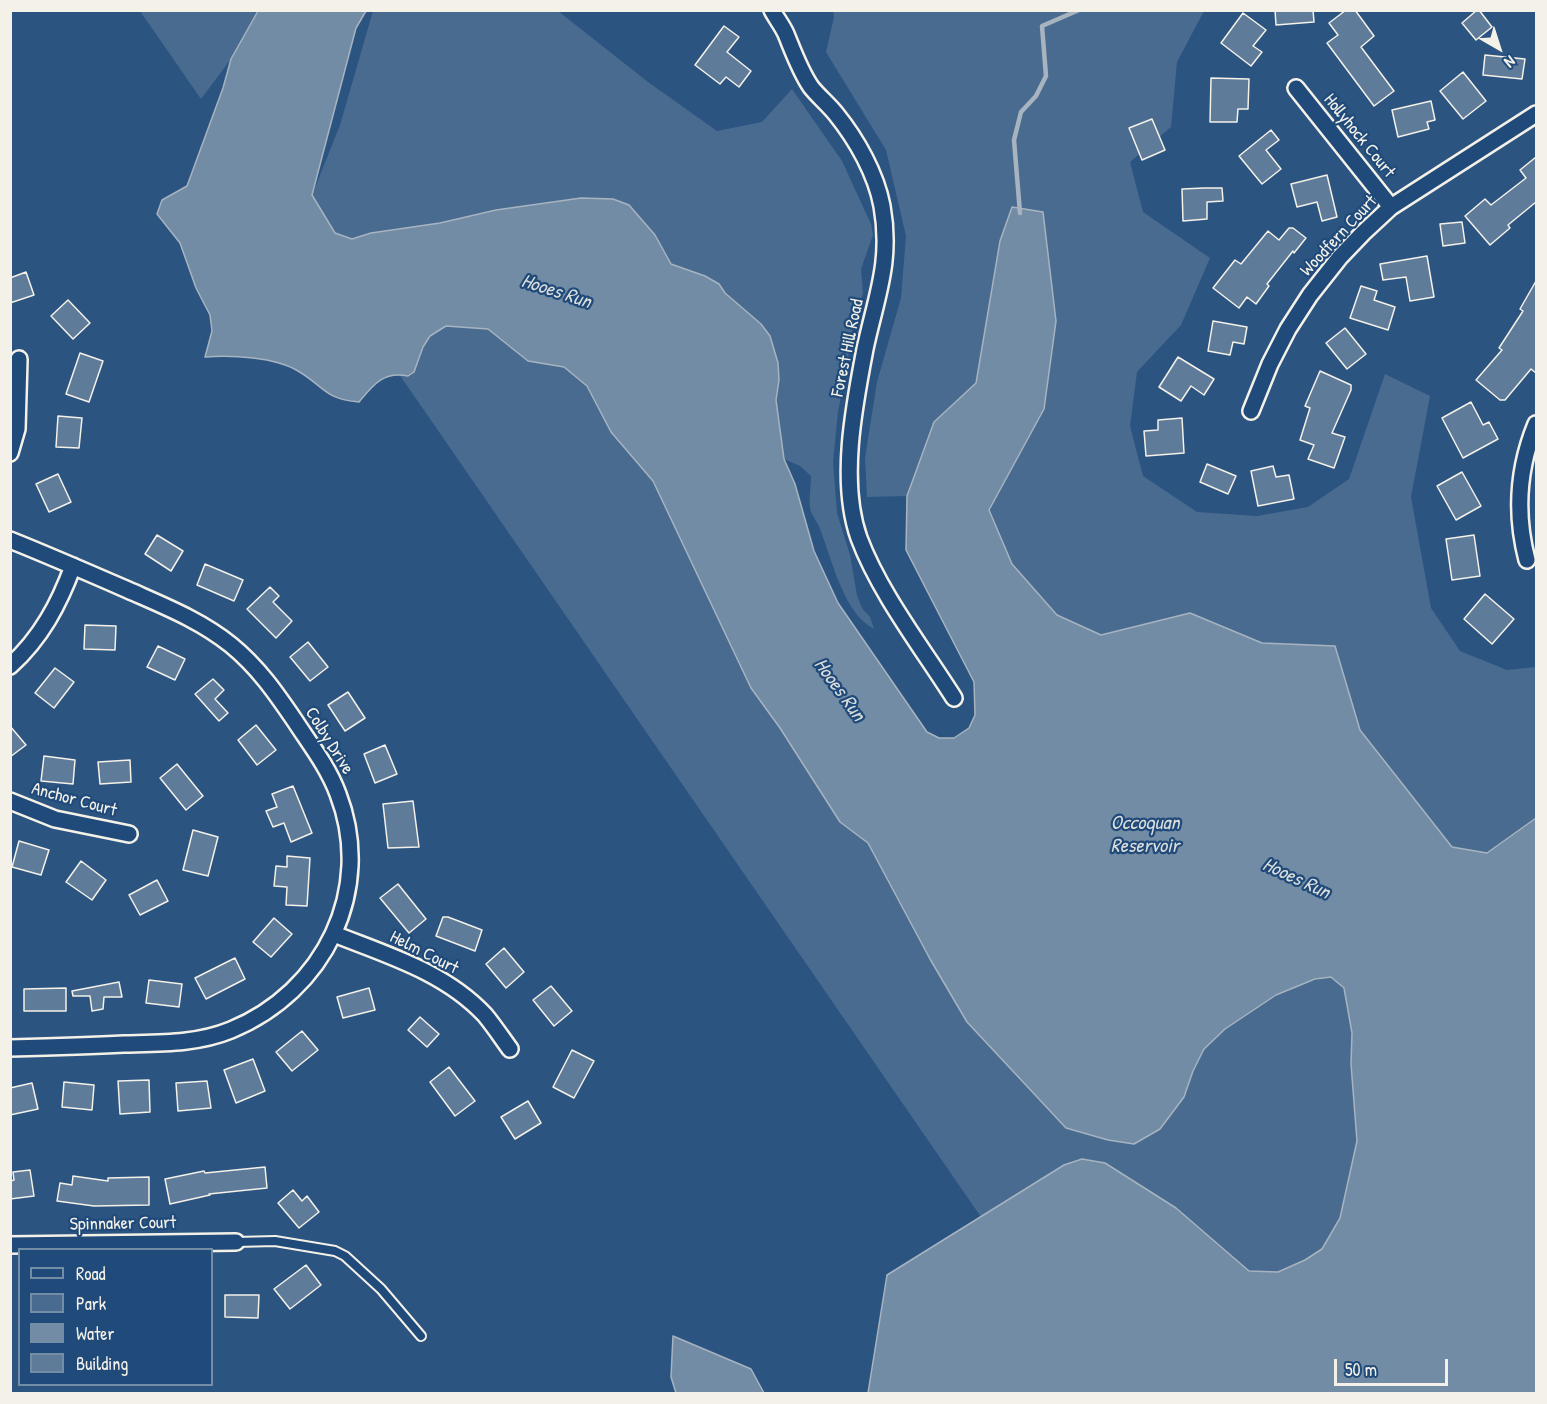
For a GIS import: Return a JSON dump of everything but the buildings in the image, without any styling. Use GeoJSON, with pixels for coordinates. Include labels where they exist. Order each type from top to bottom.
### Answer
{"type":"FeatureCollection","features":[{"type":"Feature","properties":{"kind":"street","name":"Forest Hill Road"},"geometry":{"type":"LineString","coordinates":[[771,10],[785,31],[811,86],[855,141],[867,164],[882,203],[886,228],[886,258],[865,348],[856,399],[850,456],[852,510],[871,566],[954,698]]}},
{"type":"Feature","properties":{"kind":"street","name":"Hollyhock Court"},"geometry":{"type":"LineString","coordinates":[[1296,88],[1391,207]]}},
{"type":"Feature","properties":{"kind":"street","name":"Woodfern Court"},"geometry":{"type":"LineString","coordinates":[[1251,411],[1270,364],[1288,329],[1310,295],[1340,257],[1391,207],[1536,114]]}},
{"type":"Feature","properties":{"kind":"street"},"geometry":{"type":"LineString","coordinates":[[10,453],[17,429],[19,359]]}},
{"type":"Feature","properties":{"kind":"street"},"geometry":{"type":"LineString","coordinates":[[1527,560],[1520,518],[1520,491],[1523,465],[1536,424]]}},
{"type":"Feature","properties":{"kind":"street","name":"Colby Drive"},"geometry":{"type":"LineString","coordinates":[[10,540],[186,615],[239,652],[273,689],[328,771],[345,818],[350,868],[343,907],[334,934],[309,975],[291,993],[254,1020],[210,1037],[179,1042],[10,1048]]}},
{"type":"Feature","properties":{"kind":"street"},"geometry":{"type":"LineString","coordinates":[[10,666],[33,642],[50,618],[73,566]]}},
{"type":"Feature","properties":{"kind":"street","name":"Anchor Court"},"geometry":{"type":"LineString","coordinates":[[10,801],[54,819],[129,834]]}},
{"type":"Feature","properties":{"kind":"street","name":"Helm Court"},"geometry":{"type":"LineString","coordinates":[[334,934],[433,975],[484,1014],[510,1049]]}},
{"type":"Feature","properties":{"kind":"street","name":"Spinnaker Court"},"geometry":{"type":"LineString","coordinates":[[10,1245],[236,1242]]}},
{"type":"Feature","properties":{"kind":"lane"},"geometry":{"type":"LineString","coordinates":[[236,1242],[275,1241],[335,1251],[345,1256],[381,1289],[421,1336]]}},
{"type":"Feature","properties":{"kind":"green space"},"geometry":{"type":"Polygon","coordinates":[[[140,11],[258,11],[231,59],[201,99],[140,11]]]}},
{"type":"Feature","properties":{"kind":"green space"},"geometry":{"type":"Polygon","coordinates":[[[373,11],[558,11],[648,82],[717,131],[762,122],[792,89],[842,161],[871,224],[873,235],[861,269],[863,293],[854,326],[838,412],[833,462],[837,513],[850,555],[857,595],[874,629],[854,611],[840,584],[819,526],[811,511],[811,476],[800,466],[784,459],[776,400],[779,380],[778,363],[770,336],[761,324],[725,293],[719,284],[705,276],[671,264],[613,199],[581,198],[496,210],[440,223],[371,233],[352,239],[334,233],[312,195],[340,125],[373,11]]]}},
{"type":"Feature","properties":{"kind":"green space"},"geometry":{"type":"Polygon","coordinates":[[[833,11],[1204,11],[1177,62],[1171,127],[1130,162],[1143,212],[1210,258],[1181,325],[1137,372],[1130,426],[1143,476],[1197,512],[1257,516],[1308,507],[1349,479],[1385,374],[1430,396],[1411,497],[1431,608],[1460,651],[1507,670],[1536,667],[1536,818],[1487,853],[1452,848],[1360,730],[1335,646],[1262,643],[1190,613],[1101,635],[1057,615],[1012,564],[989,510],[1044,408],[1042,212],[1011,208],[1000,241],[976,383],[934,422],[907,496],[867,497],[865,458],[877,382],[901,298],[906,236],[886,150],[826,52],[834,17],[833,11]]]}},
{"type":"Feature","properties":{"kind":"green space"},"geometry":{"type":"Polygon","coordinates":[[[446,326],[488,329],[528,361],[564,367],[587,386],[611,432],[653,481],[751,688],[780,728],[840,822],[868,843],[930,959],[1022,1080],[1066,1128],[1108,1140],[1134,1144],[1194,1069],[1205,1048],[1230,1025],[1263,1003],[1316,980],[1331,977],[1344,988],[1352,1033],[1351,1064],[1357,1141],[1340,1218],[1322,1249],[1305,1260],[1278,1272],[1249,1271],[1176,1208],[1105,1163],[1082,1159],[1064,1165],[981,1217],[399,374],[408,376],[412,372],[429,337],[446,326]]]}},
{"type":"Feature","properties":{"kind":"water","name":"Occoquan Reservoir"},"geometry":{"type":"Polygon","coordinates":[[[258,11],[366,11],[356,28],[312,195],[335,233],[352,239],[371,233],[440,223],[496,210],[581,198],[613,199],[629,205],[655,235],[671,264],[705,276],[719,284],[725,293],[761,324],[770,336],[778,363],[779,380],[776,400],[784,459],[795,484],[814,551],[838,603],[927,732],[939,738],[954,738],[969,728],[975,715],[974,682],[906,550],[907,496],[934,422],[976,383],[1000,241],[1012,207],[1043,212],[1056,321],[1044,409],[989,510],[1012,564],[1057,615],[1101,635],[1190,613],[1262,643],[1335,646],[1360,730],[1452,847],[1487,853],[1536,818],[1536,1393],[868,1393],[887,1275],[1064,1165],[1082,1159],[1105,1163],[1176,1208],[1249,1271],[1278,1272],[1305,1260],[1322,1249],[1340,1218],[1357,1141],[1351,1064],[1352,1033],[1344,988],[1331,977],[1315,979],[1276,995],[1225,1029],[1204,1049],[1184,1097],[1160,1129],[1134,1144],[1108,1140],[1066,1128],[967,1022],[930,959],[868,843],[840,822],[780,728],[751,688],[653,481],[611,432],[587,386],[564,367],[528,361],[488,329],[446,326],[430,336],[423,347],[414,372],[408,376],[392,376],[379,381],[359,402],[331,395],[289,366],[240,357],[205,357],[212,331],[210,315],[196,288],[180,243],[157,214],[162,200],[187,186],[223,88],[231,59],[258,11]]]}},
{"type":"Feature","properties":{"kind":"water"},"geometry":{"type":"Polygon","coordinates":[[[673,1336],[751,1369],[764,1393],[676,1393],[671,1377],[673,1336]]]}},
{"type":"Feature","properties":{"kind":"waterway"},"geometry":{"type":"LineString","coordinates":[[1020,213],[1014,140],[1021,112],[1036,96],[1046,76],[1042,26],[1079,10]]}},
{"type":"Feature","properties":{"kind":"water label","name":"Hooes Run"},"geometry":{"type":"Point","coordinates":[556,292]}},
{"type":"Feature","properties":{"kind":"water label","name":"Hooes Run"},"geometry":{"type":"Point","coordinates":[839,690]}},
{"type":"Feature","properties":{"kind":"water label","name":"Hooes Run"},"geometry":{"type":"Point","coordinates":[1296,879]}}]}
